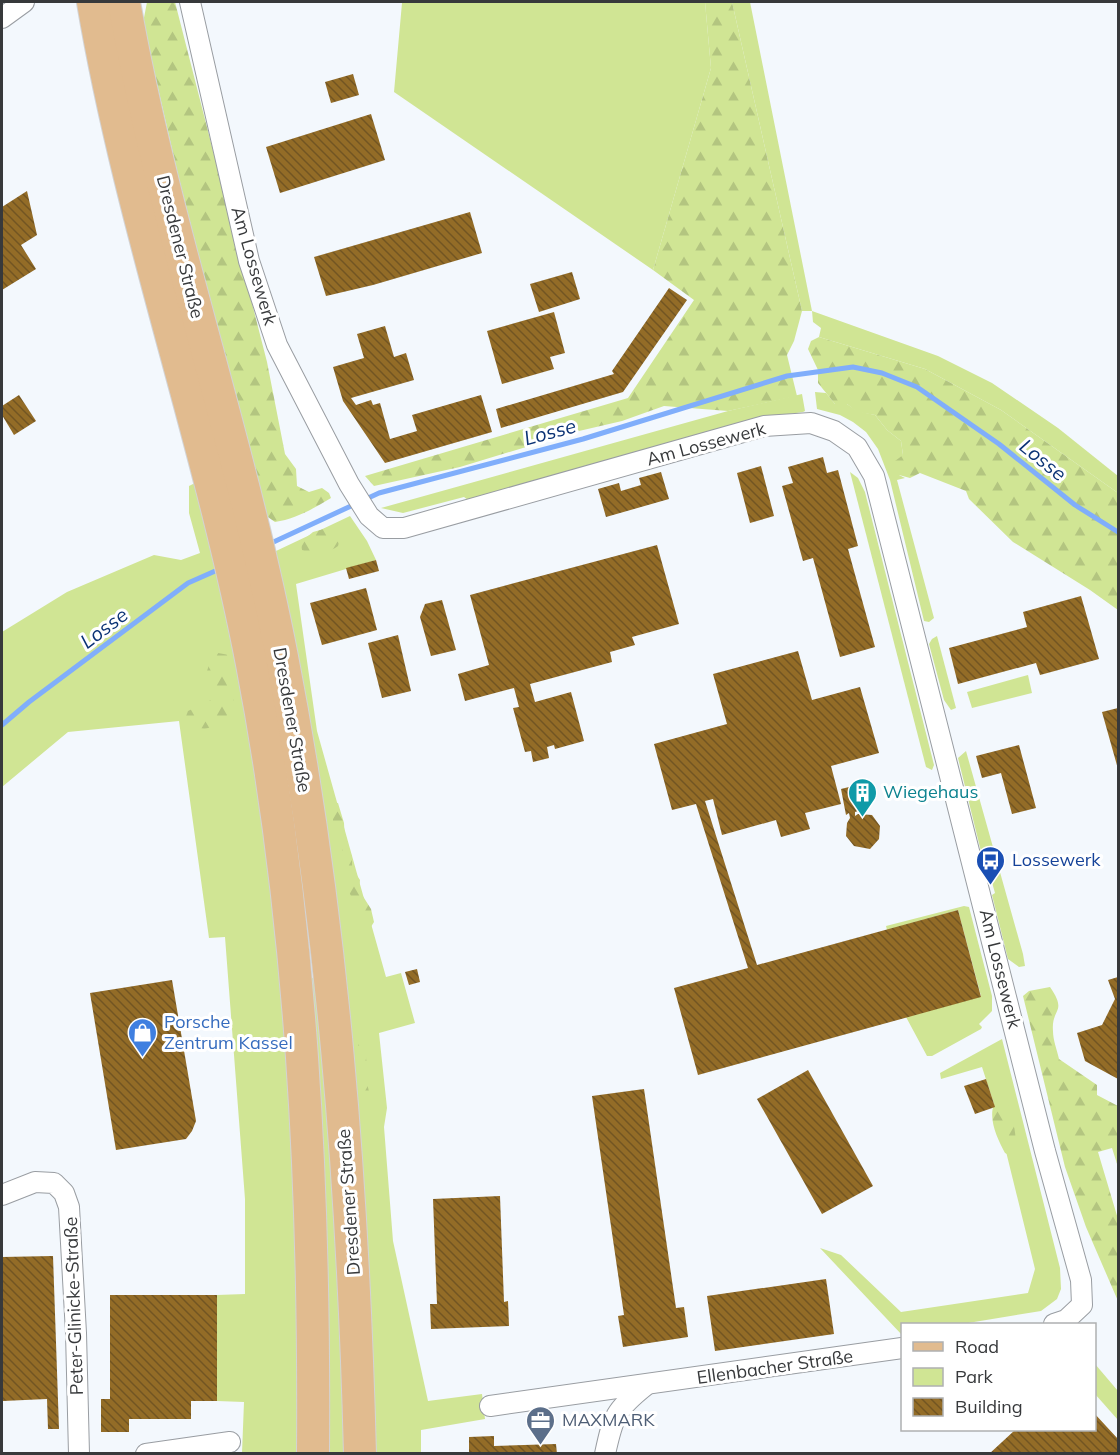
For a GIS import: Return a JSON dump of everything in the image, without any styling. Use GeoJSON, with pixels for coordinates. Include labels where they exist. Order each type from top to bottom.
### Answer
{"type":"FeatureCollection","features":[{"type":"Feature","properties":{"kind":"main road","name":"Dresdener Straße"},"geometry":{"type":"LineString","coordinates":[[93,2],[130,178],[236,585],[270,764],[284,867],[298,1006],[313,1273],[313,1454]]}},
{"type":"Feature","properties":{"kind":"main road","name":"Dresdener Straße"},"geometry":{"type":"LineString","coordinates":[[124,2],[163,179],[265,573],[300,759],[326,939],[349,1195],[357,1327],[360,1454]]}},
{"type":"Feature","properties":{"kind":"street"},"geometry":{"type":"LineString","coordinates":[[2,18],[24,2]]}},
{"type":"Feature","properties":{"kind":"street","name":"Am Lossewerk"},"geometry":{"type":"LineString","coordinates":[[190,2],[252,271],[277,345],[349,483],[369,516],[383,528],[404,528],[764,426],[811,423],[834,431],[857,447],[874,476],[1043,1140],[1081,1280],[1082,1305],[1066,1320],[1057,1323]]}},
{"type":"Feature","properties":{"kind":"street","name":"Peter-Glinicke-Straße"},"geometry":{"type":"LineString","coordinates":[[2,1194],[35,1182],[54,1183],[64,1193],[69,1207],[76,1322],[79,1454]]}},
{"type":"Feature","properties":{"kind":"street","name":"Ellenbacher Straße"},"geometry":{"type":"LineString","coordinates":[[490,1406],[901,1348]]}},
{"type":"Feature","properties":{"kind":"street"},"geometry":{"type":"LineString","coordinates":[[605,1454],[612,1421],[626,1401],[648,1384]]}},
{"type":"Feature","properties":{"kind":"street"},"geometry":{"type":"LineString","coordinates":[[146,1454],[230,1442]]}},
{"type":"Feature","properties":{"kind":"green space"},"geometry":{"type":"Polygon","coordinates":[[[147,2],[175,2],[267,362],[285,454],[296,469],[297,486],[309,492],[322,488],[329,493],[331,498],[290,519],[275,522],[265,515],[178,175],[143,23],[147,2]]]}},
{"type":"Feature","properties":{"kind":"green space"},"geometry":{"type":"Polygon","coordinates":[[[400,2],[705,2],[711,68],[653,270],[394,92],[402,3],[400,2]]]}},
{"type":"Feature","properties":{"kind":"green space"},"geometry":{"type":"Polygon","coordinates":[[[705,2],[732,2],[802,311],[794,341],[787,355],[797,396],[728,411],[664,406],[622,421],[579,431],[460,467],[374,486],[365,476],[628,398],[694,300],[653,270],[711,68],[705,2]]]}},
{"type":"Feature","properties":{"kind":"green space"},"geometry":{"type":"Polygon","coordinates":[[[732,2],[750,2],[812,311],[802,311],[732,2]]]}},
{"type":"Feature","properties":{"kind":"green space"},"geometry":{"type":"Polygon","coordinates":[[[812,311],[938,356],[992,383],[1058,428],[1118,476],[1118,493],[1001,410],[925,369],[819,337],[821,328],[813,322],[812,311]]]}},
{"type":"Feature","properties":{"kind":"green space"},"geometry":{"type":"Polygon","coordinates":[[[819,337],[925,369],[1001,410],[1118,493],[1118,610],[1013,542],[969,499],[966,491],[920,473],[910,478],[899,475],[895,461],[903,455],[901,441],[887,430],[875,415],[857,412],[847,404],[835,404],[818,383],[818,370],[808,349],[811,341],[819,337]]]}},
{"type":"Feature","properties":{"kind":"green space"},"geometry":{"type":"Polygon","coordinates":[[[815,392],[826,393],[835,404],[847,404],[857,411],[875,415],[887,430],[901,441],[903,455],[899,475],[905,478],[897,480],[934,618],[929,622],[924,621],[890,480],[878,449],[866,432],[853,422],[840,415],[817,409],[815,392]]]}},
{"type":"Feature","properties":{"kind":"green space"},"geometry":{"type":"Polygon","coordinates":[[[802,394],[805,411],[803,412],[748,420],[468,500],[464,497],[403,513],[381,508],[728,411],[802,394]]]}},
{"type":"Feature","properties":{"kind":"green space"},"geometry":{"type":"Polygon","coordinates":[[[850,472],[858,478],[865,492],[934,765],[932,770],[926,767],[850,472]]]}},
{"type":"Feature","properties":{"kind":"green space"},"geometry":{"type":"Polygon","coordinates":[[[197,482],[255,755],[291,1060],[302,1453],[242,1453],[244,1402],[217,1401],[217,1295],[245,1294],[245,1199],[225,937],[209,938],[179,721],[68,732],[2,787],[2,632],[67,592],[154,555],[181,560],[200,553],[189,513],[189,486],[197,482]]]}},
{"type":"Feature","properties":{"kind":"green space"},"geometry":{"type":"Polygon","coordinates":[[[350,516],[367,541],[376,560],[296,584],[317,731],[386,977],[401,973],[415,1023],[379,1033],[387,1108],[384,1127],[393,1241],[428,1401],[482,1394],[485,1419],[421,1430],[421,1453],[376,1453],[362,1168],[277,568],[276,551],[350,516]]]}},
{"type":"Feature","properties":{"kind":"green space"},"geometry":{"type":"Polygon","coordinates":[[[331,527],[338,535],[338,546],[320,553],[302,550],[301,542],[313,532],[331,527]]]}},
{"type":"Feature","properties":{"kind":"green space"},"geometry":{"type":"Polygon","coordinates":[[[937,636],[956,708],[951,710],[944,700],[929,644],[937,636]]]}},
{"type":"Feature","properties":{"kind":"green space"},"geometry":{"type":"Polygon","coordinates":[[[218,653],[229,655],[231,665],[226,680],[228,691],[234,698],[232,707],[222,721],[215,726],[200,728],[185,719],[188,711],[219,696],[206,674],[211,659],[218,653]]]}},
{"type":"Feature","properties":{"kind":"green space"},"geometry":{"type":"Polygon","coordinates":[[[1028,675],[1032,693],[972,708],[967,692],[1028,675]]]}},
{"type":"Feature","properties":{"kind":"green space"},"geometry":{"type":"Polygon","coordinates":[[[966,751],[1025,966],[1019,967],[1008,959],[992,895],[995,893],[991,879],[988,880],[958,758],[966,751]]]}},
{"type":"Feature","properties":{"kind":"green space"},"geometry":{"type":"Polygon","coordinates":[[[333,803],[338,803],[344,823],[345,844],[352,856],[352,868],[360,880],[359,890],[371,909],[374,922],[369,930],[362,927],[357,909],[344,881],[342,845],[333,830],[333,803]]]}},
{"type":"Feature","properties":{"kind":"green space"},"geometry":{"type":"Polygon","coordinates":[[[964,906],[969,907],[992,996],[992,1011],[979,1024],[981,1029],[932,1056],[927,1056],[906,1017],[981,996],[958,910],[887,930],[886,926],[964,906]]]}},
{"type":"Feature","properties":{"kind":"green space"},"geometry":{"type":"Polygon","coordinates":[[[315,977],[333,1163],[347,1453],[326,1453],[310,979],[315,977]]]}},
{"type":"Feature","properties":{"kind":"green space"},"geometry":{"type":"Polygon","coordinates":[[[1050,987],[1058,1002],[1053,1031],[1059,1059],[1097,1085],[1097,1095],[1118,1106],[1118,1167],[1112,1148],[1098,1152],[1118,1219],[1118,1301],[1086,1227],[1065,1167],[1023,996],[1029,991],[1050,987]]]}},
{"type":"Feature","properties":{"kind":"green space"},"geometry":{"type":"Polygon","coordinates":[[[1002,1039],[1060,1268],[1061,1289],[1057,1299],[1041,1311],[968,1323],[901,1323],[901,1334],[820,1248],[841,1255],[901,1312],[1028,1293],[1035,1269],[995,1107],[982,1067],[941,1079],[940,1073],[1002,1039]]]}},
{"type":"Feature","properties":{"kind":"green space"},"geometry":{"type":"Polygon","coordinates":[[[362,1042],[368,1050],[366,1059],[370,1071],[366,1080],[371,1099],[370,1104],[366,1105],[362,1103],[360,1092],[358,1060],[361,1058],[358,1045],[362,1042]]]}},
{"type":"Feature","properties":{"kind":"green space"},"geometry":{"type":"Polygon","coordinates":[[[1000,1095],[1007,1099],[1014,1128],[1015,1142],[1011,1156],[1005,1153],[993,1124],[993,1108],[1000,1095]]]}},
{"type":"Feature","properties":{"kind":"green space"},"geometry":{"type":"Polygon","coordinates":[[[1096,1365],[1118,1391],[1118,1420],[1096,1395],[1096,1365]]]}},
{"type":"Feature","properties":{"kind":"building"},"geometry":{"type":"Polygon","coordinates":[[[353,74],[359,95],[331,103],[325,82],[353,74]]]}},
{"type":"Feature","properties":{"kind":"building"},"geometry":{"type":"Polygon","coordinates":[[[371,114],[385,160],[280,193],[266,147],[371,114]]]}},
{"type":"Feature","properties":{"kind":"building"},"geometry":{"type":"Polygon","coordinates":[[[27,191],[37,235],[21,245],[36,269],[2,290],[2,207],[27,191]]]}},
{"type":"Feature","properties":{"kind":"building"},"geometry":{"type":"Polygon","coordinates":[[[470,212],[482,253],[373,285],[326,296],[314,257],[470,212]]]}},
{"type":"Feature","properties":{"kind":"building"},"geometry":{"type":"Polygon","coordinates":[[[572,272],[580,299],[539,312],[530,284],[572,272]]]}},
{"type":"Feature","properties":{"kind":"building"},"geometry":{"type":"Polygon","coordinates":[[[669,288],[687,300],[623,392],[501,428],[496,409],[614,374],[612,371],[669,288]]]}},
{"type":"Feature","properties":{"kind":"building"},"geometry":{"type":"Polygon","coordinates":[[[554,312],[565,353],[550,357],[554,369],[502,384],[487,331],[554,312]]]}},
{"type":"Feature","properties":{"kind":"building"},"geometry":{"type":"Polygon","coordinates":[[[385,326],[394,357],[406,353],[414,380],[351,398],[356,405],[371,400],[373,405],[380,403],[390,439],[417,431],[412,415],[481,395],[492,432],[385,463],[343,401],[333,367],[364,358],[357,334],[385,326]]]}},
{"type":"Feature","properties":{"kind":"building"},"geometry":{"type":"Polygon","coordinates":[[[19,395],[36,421],[14,435],[2,415],[2,406],[19,395]]]}},
{"type":"Feature","properties":{"kind":"building"},"geometry":{"type":"Polygon","coordinates":[[[823,457],[827,473],[838,470],[858,546],[848,549],[875,647],[840,657],[813,558],[803,561],[782,486],[793,483],[788,467],[823,457]]]}},
{"type":"Feature","properties":{"kind":"building"},"geometry":{"type":"Polygon","coordinates":[[[761,466],[774,516],[750,523],[737,473],[761,466]]]}},
{"type":"Feature","properties":{"kind":"building"},"geometry":{"type":"Polygon","coordinates":[[[661,472],[669,499],[606,517],[598,489],[619,483],[621,491],[641,485],[639,478],[661,472]]]}},
{"type":"Feature","properties":{"kind":"building"},"geometry":{"type":"Polygon","coordinates":[[[657,545],[679,624],[632,637],[635,645],[610,652],[612,662],[530,684],[535,702],[571,692],[584,741],[555,749],[554,745],[547,747],[549,758],[533,762],[531,751],[525,752],[513,708],[519,707],[514,688],[465,701],[458,674],[489,665],[470,595],[657,545]]]}},
{"type":"Feature","properties":{"kind":"building"},"geometry":{"type":"Polygon","coordinates":[[[376,560],[379,571],[349,579],[346,568],[376,560]]]}},
{"type":"Feature","properties":{"kind":"building"},"geometry":{"type":"Polygon","coordinates":[[[366,588],[377,630],[322,645],[310,603],[366,588]]]}},
{"type":"Feature","properties":{"kind":"building"},"geometry":{"type":"Polygon","coordinates":[[[1081,596],[1099,659],[1040,675],[1036,663],[958,684],[949,648],[1027,627],[1023,612],[1081,596]]]}},
{"type":"Feature","properties":{"kind":"building"},"geometry":{"type":"Polygon","coordinates":[[[442,600],[456,650],[431,656],[420,617],[425,604],[442,600]]]}},
{"type":"Feature","properties":{"kind":"building"},"geometry":{"type":"Polygon","coordinates":[[[398,635],[411,691],[382,698],[368,643],[398,635]]]}},
{"type":"Feature","properties":{"kind":"building"},"geometry":{"type":"Polygon","coordinates":[[[798,651],[812,700],[860,687],[879,753],[831,766],[841,804],[805,813],[810,829],[781,837],[776,820],[722,835],[713,799],[705,801],[757,965],[958,910],[981,997],[698,1075],[674,988],[748,968],[696,804],[672,810],[654,744],[727,724],[713,674],[798,651]]]}},
{"type":"Feature","properties":{"kind":"building"},"geometry":{"type":"Polygon","coordinates":[[[1118,708],[1118,769],[1102,712],[1118,708]]]}},
{"type":"Feature","properties":{"kind":"building"},"geometry":{"type":"Polygon","coordinates":[[[1019,745],[1036,808],[1012,814],[1001,773],[982,778],[976,756],[1019,745]]]}},
{"type":"Feature","properties":{"kind":"building","name":"Wiegehaus"},"geometry":{"type":"Polygon","coordinates":[[[857,785],[864,809],[855,812],[855,816],[858,814],[872,815],[880,826],[879,839],[870,849],[854,846],[846,836],[847,823],[850,818],[849,813],[846,815],[841,789],[857,785]]]}},
{"type":"Feature","properties":{"kind":"building"},"geometry":{"type":"Polygon","coordinates":[[[417,969],[420,982],[409,985],[405,972],[417,969]]]}},
{"type":"Feature","properties":{"kind":"building"},"geometry":{"type":"Polygon","coordinates":[[[1118,977],[1118,1079],[1085,1061],[1077,1033],[1102,1025],[1115,999],[1108,980],[1118,977]]]}},
{"type":"Feature","properties":{"kind":"building","name":"Porsche Zentrum Kassel"},"geometry":{"type":"Polygon","coordinates":[[[172,980],[196,1121],[186,1139],[116,1150],[90,993],[172,980]]]}},
{"type":"Feature","properties":{"kind":"building"},"geometry":{"type":"Polygon","coordinates":[[[808,1070],[873,1186],[822,1214],[757,1099],[808,1070]]]}},
{"type":"Feature","properties":{"kind":"building"},"geometry":{"type":"Polygon","coordinates":[[[986,1079],[995,1107],[975,1114],[964,1086],[986,1079]]]}},
{"type":"Feature","properties":{"kind":"building"},"geometry":{"type":"Polygon","coordinates":[[[644,1089],[676,1308],[684,1307],[688,1337],[623,1347],[618,1316],[624,1315],[592,1096],[644,1089]]]}},
{"type":"Feature","properties":{"kind":"building"},"geometry":{"type":"Polygon","coordinates":[[[500,1196],[504,1302],[508,1301],[509,1326],[431,1329],[430,1304],[437,1304],[433,1199],[500,1196]]]}},
{"type":"Feature","properties":{"kind":"building"},"geometry":{"type":"Polygon","coordinates":[[[53,1256],[59,1429],[48,1429],[47,1399],[3,1401],[2,1257],[53,1256]]]}},
{"type":"Feature","properties":{"kind":"building"},"geometry":{"type":"Polygon","coordinates":[[[826,1279],[834,1334],[715,1351],[707,1296],[826,1279]]]}},
{"type":"Feature","properties":{"kind":"building"},"geometry":{"type":"Polygon","coordinates":[[[110,1295],[217,1295],[217,1401],[191,1401],[191,1419],[129,1419],[129,1432],[101,1432],[101,1399],[110,1399],[110,1295]]]}},
{"type":"Feature","properties":{"kind":"building"},"geometry":{"type":"Polygon","coordinates":[[[1096,1415],[1118,1439],[1118,1454],[989,1454],[1014,1431],[1096,1431],[1096,1415]]]}},
{"type":"Feature","properties":{"kind":"building","name":"MAXMARK"},"geometry":{"type":"Polygon","coordinates":[[[494,1436],[494,1446],[556,1444],[557,1454],[469,1454],[469,1437],[494,1436]]]}},
{"type":"Feature","properties":{"kind":"waterway","name":"Losse"},"geometry":{"type":"LineString","coordinates":[[267,545],[379,493],[583,439],[787,376],[853,367],[882,373],[917,387],[999,444],[1075,505],[1118,532]]}},
{"type":"Feature","properties":{"kind":"waterway","name":"Losse"},"geometry":{"type":"LineString","coordinates":[[2,725],[29,702],[188,583],[222,568]]}},
{"type":"Feature","properties":{"kind":"place","name":"Wiegehaus"},"geometry":{"type":"Point","coordinates":[862,818]}},
{"type":"Feature","properties":{"kind":"place","name":"Lossewerk"},"geometry":{"type":"Point","coordinates":[991,886]}},
{"type":"Feature","properties":{"kind":"place","name":"Porsche Zentrum Kassel"},"geometry":{"type":"Point","coordinates":[143,1058]}},
{"type":"Feature","properties":{"kind":"place","name":"MAXMARK"},"geometry":{"type":"Point","coordinates":[541,1446]}}]}
